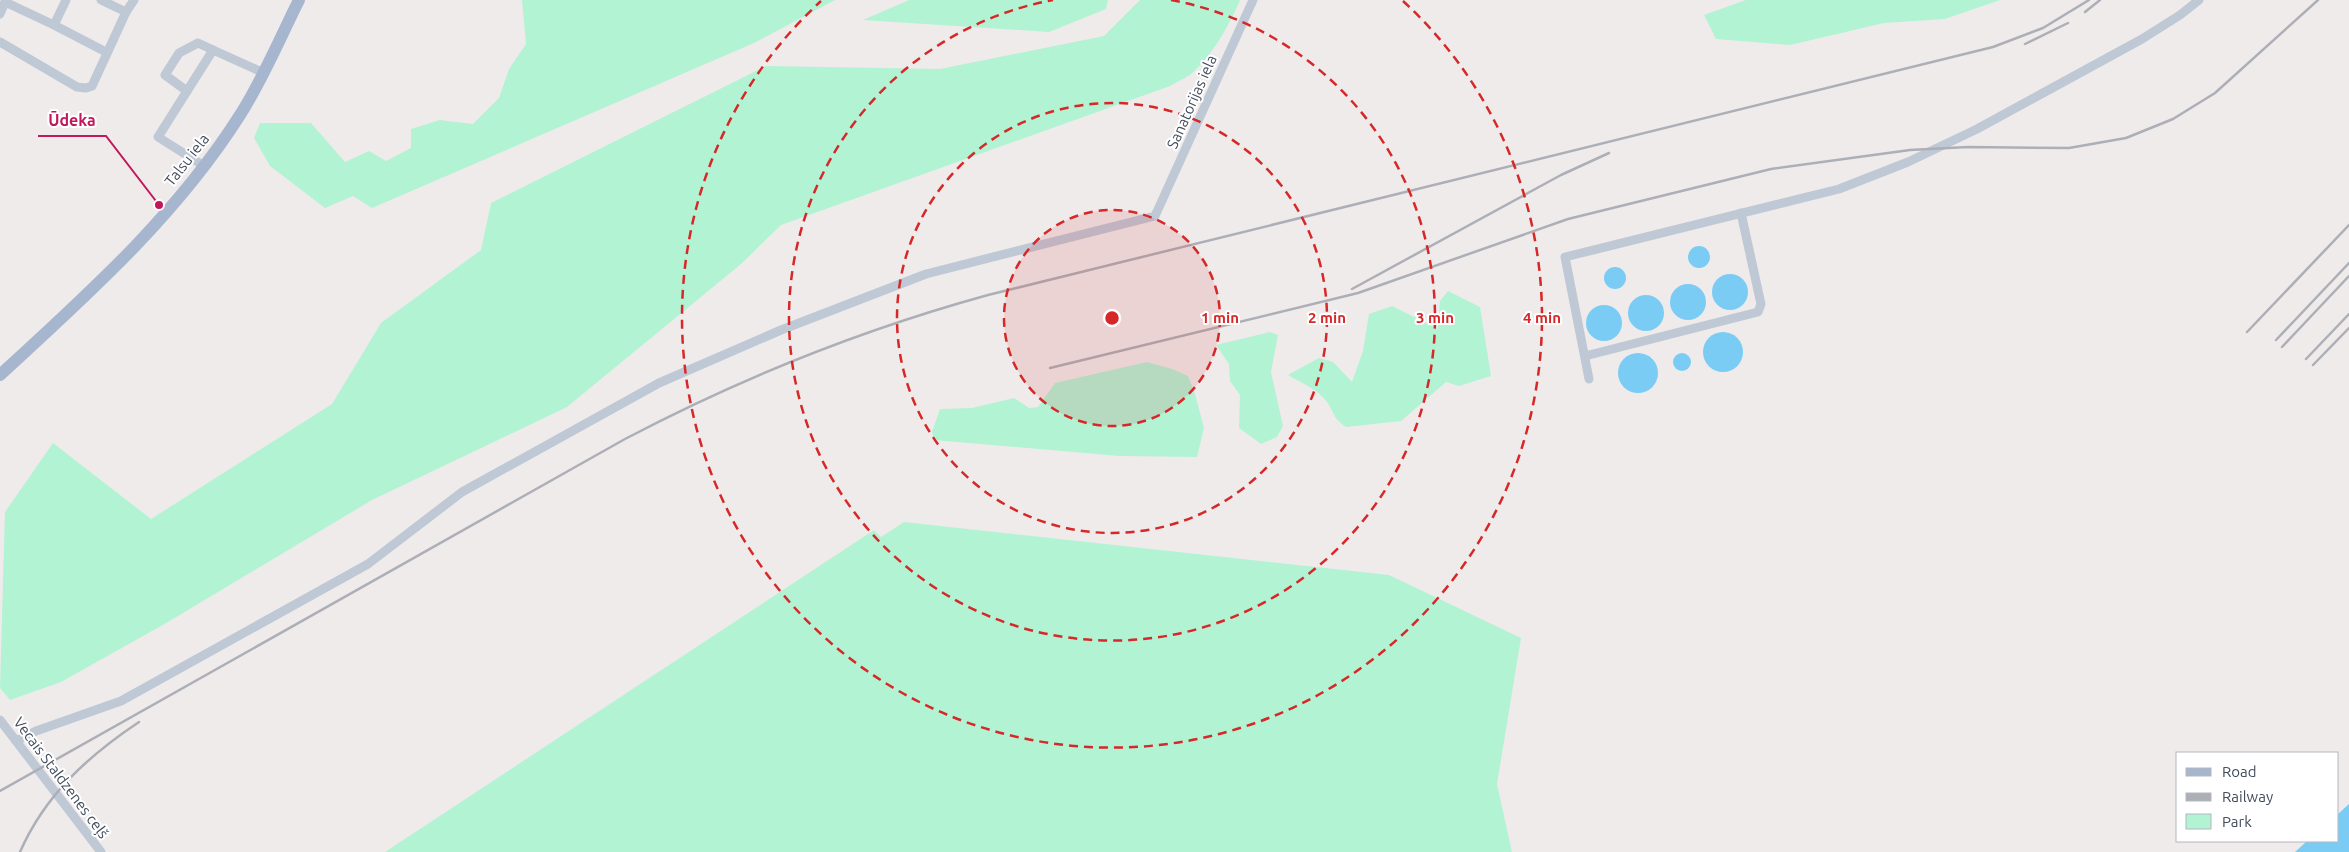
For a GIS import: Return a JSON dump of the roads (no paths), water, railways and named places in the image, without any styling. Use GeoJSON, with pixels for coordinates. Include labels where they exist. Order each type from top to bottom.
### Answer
{"type":"FeatureCollection","features":[{"type":"Feature","properties":{"kind":"main road","name":"Talsu iela"},"geometry":{"type":"LineString","coordinates":[[0,375],[139,244],[204,166],[240,115],[264,73],[299,0]]}},
{"type":"Feature","properties":{"kind":"street"},"geometry":{"type":"LineString","coordinates":[[54,24],[66,0]]}},
{"type":"Feature","properties":{"kind":"street"},"geometry":{"type":"LineString","coordinates":[[101,0],[126,12]]}},
{"type":"Feature","properties":{"kind":"street"},"geometry":{"type":"LineString","coordinates":[[0,42],[77,87],[86,88],[92,86],[106,52],[134,0]]}},
{"type":"Feature","properties":{"kind":"street","name":"Sanatorijas iela"},"geometry":{"type":"LineString","coordinates":[[16,741],[36,731],[121,701],[325,588],[368,564],[462,492],[659,383],[781,330],[926,274],[1155,216],[1253,0]]}},
{"type":"Feature","properties":{"kind":"street"},"geometry":{"type":"LineString","coordinates":[[1589,379],[1565,257],[1839,189],[1924,156],[2142,39],[2180,15],[2199,0]]}},
{"type":"Feature","properties":{"kind":"street"},"geometry":{"type":"LineString","coordinates":[[0,14],[6,1],[106,52]]}},
{"type":"Feature","properties":{"kind":"street"},"geometry":{"type":"LineString","coordinates":[[187,91],[165,75],[179,54],[198,43],[264,73]]}},
{"type":"Feature","properties":{"kind":"street"},"geometry":{"type":"LineString","coordinates":[[204,166],[158,137],[213,50]]}},
{"type":"Feature","properties":{"kind":"street"},"geometry":{"type":"LineString","coordinates":[[1585,356],[1758,312],[1761,304],[1742,213]]}},
{"type":"Feature","properties":{"kind":"street","name":"Vecais Staldzenes ceļš"},"geometry":{"type":"LineString","coordinates":[[0,720],[101,852]]}},
{"type":"Feature","properties":{"kind":"water"},"geometry":{"type":"Polygon","coordinates":[[[1699,246],[1709,253],[1710,257],[1703,267],[1699,268],[1689,261],[1688,257],[1695,247],[1699,246]]]}},
{"type":"Feature","properties":{"kind":"water"},"geometry":{"type":"Polygon","coordinates":[[[1615,267],[1625,274],[1626,278],[1619,288],[1615,289],[1605,282],[1604,278],[1611,268],[1615,267]]]}},
{"type":"Feature","properties":{"kind":"water"},"geometry":{"type":"Polygon","coordinates":[[[1730,274],[1743,279],[1748,292],[1743,305],[1730,310],[1717,305],[1712,292],[1717,279],[1730,274]]]}},
{"type":"Feature","properties":{"kind":"water"},"geometry":{"type":"Polygon","coordinates":[[[1688,284],[1701,289],[1706,302],[1701,315],[1688,320],[1675,315],[1670,302],[1675,289],[1688,284]]]}},
{"type":"Feature","properties":{"kind":"water"},"geometry":{"type":"Polygon","coordinates":[[[1646,295],[1659,300],[1664,313],[1659,326],[1646,331],[1633,326],[1628,313],[1633,300],[1646,295]]]}},
{"type":"Feature","properties":{"kind":"water"},"geometry":{"type":"Polygon","coordinates":[[[1604,305],[1617,310],[1622,323],[1617,336],[1604,341],[1591,336],[1586,323],[1591,310],[1604,305]]]}},
{"type":"Feature","properties":{"kind":"water"},"geometry":{"type":"Polygon","coordinates":[[[1723,332],[1734,335],[1740,341],[1743,352],[1740,363],[1734,369],[1723,372],[1712,369],[1706,363],[1703,352],[1706,341],[1712,335],[1723,332]]]}},
{"type":"Feature","properties":{"kind":"water"},"geometry":{"type":"Polygon","coordinates":[[[1638,353],[1649,356],[1655,362],[1658,373],[1655,384],[1649,390],[1638,393],[1627,390],[1621,384],[1618,373],[1621,362],[1627,356],[1638,353]]]}},
{"type":"Feature","properties":{"kind":"water"},"geometry":{"type":"Polygon","coordinates":[[[1682,353],[1688,356],[1691,362],[1688,368],[1682,371],[1676,368],[1673,362],[1676,356],[1682,353]]]}},
{"type":"Feature","properties":{"kind":"water"},"geometry":{"type":"Polygon","coordinates":[[[2349,804],[2349,852],[2295,852],[2306,842],[2339,842],[2339,813],[2349,804]]]}},
{"type":"Feature","properties":{"kind":"railway"},"geometry":{"type":"LineString","coordinates":[[0,791],[625,439],[713,396],[802,357],[894,324],[988,295],[1993,47],[2043,28],[2089,0]]}},
{"type":"Feature","properties":{"kind":"railway"},"geometry":{"type":"LineString","coordinates":[[2085,12],[2100,0]]}},
{"type":"Feature","properties":{"kind":"railway"},"geometry":{"type":"LineString","coordinates":[[1050,368],[1358,293],[1568,219],[1771,169],[1910,150],[1968,147],[2069,148],[2126,138],[2173,119],[2215,93],[2318,0]]}},
{"type":"Feature","properties":{"kind":"railway"},"geometry":{"type":"LineString","coordinates":[[2025,44],[2068,23]]}},
{"type":"Feature","properties":{"kind":"railway"},"geometry":{"type":"LineString","coordinates":[[1352,289],[1561,175],[1609,153]]}},
{"type":"Feature","properties":{"kind":"railway"},"geometry":{"type":"LineString","coordinates":[[2247,332],[2349,225]]}},
{"type":"Feature","properties":{"kind":"railway"},"geometry":{"type":"LineString","coordinates":[[2276,340],[2349,263]]}},
{"type":"Feature","properties":{"kind":"railway"},"geometry":{"type":"LineString","coordinates":[[2282,347],[2349,276]]}},
{"type":"Feature","properties":{"kind":"railway"},"geometry":{"type":"LineString","coordinates":[[2306,359],[2349,314]]}},
{"type":"Feature","properties":{"kind":"railway"},"geometry":{"type":"LineString","coordinates":[[2313,365],[2349,328]]}},
{"type":"Feature","properties":{"kind":"railway"},"geometry":{"type":"LineString","coordinates":[[20,852],[42,812],[70,778],[102,749],[139,722]]}},
{"type":"Feature","properties":{"kind":"place","name":"Ūdeka"},"geometry":{"type":"Point","coordinates":[159,205]}}]}
